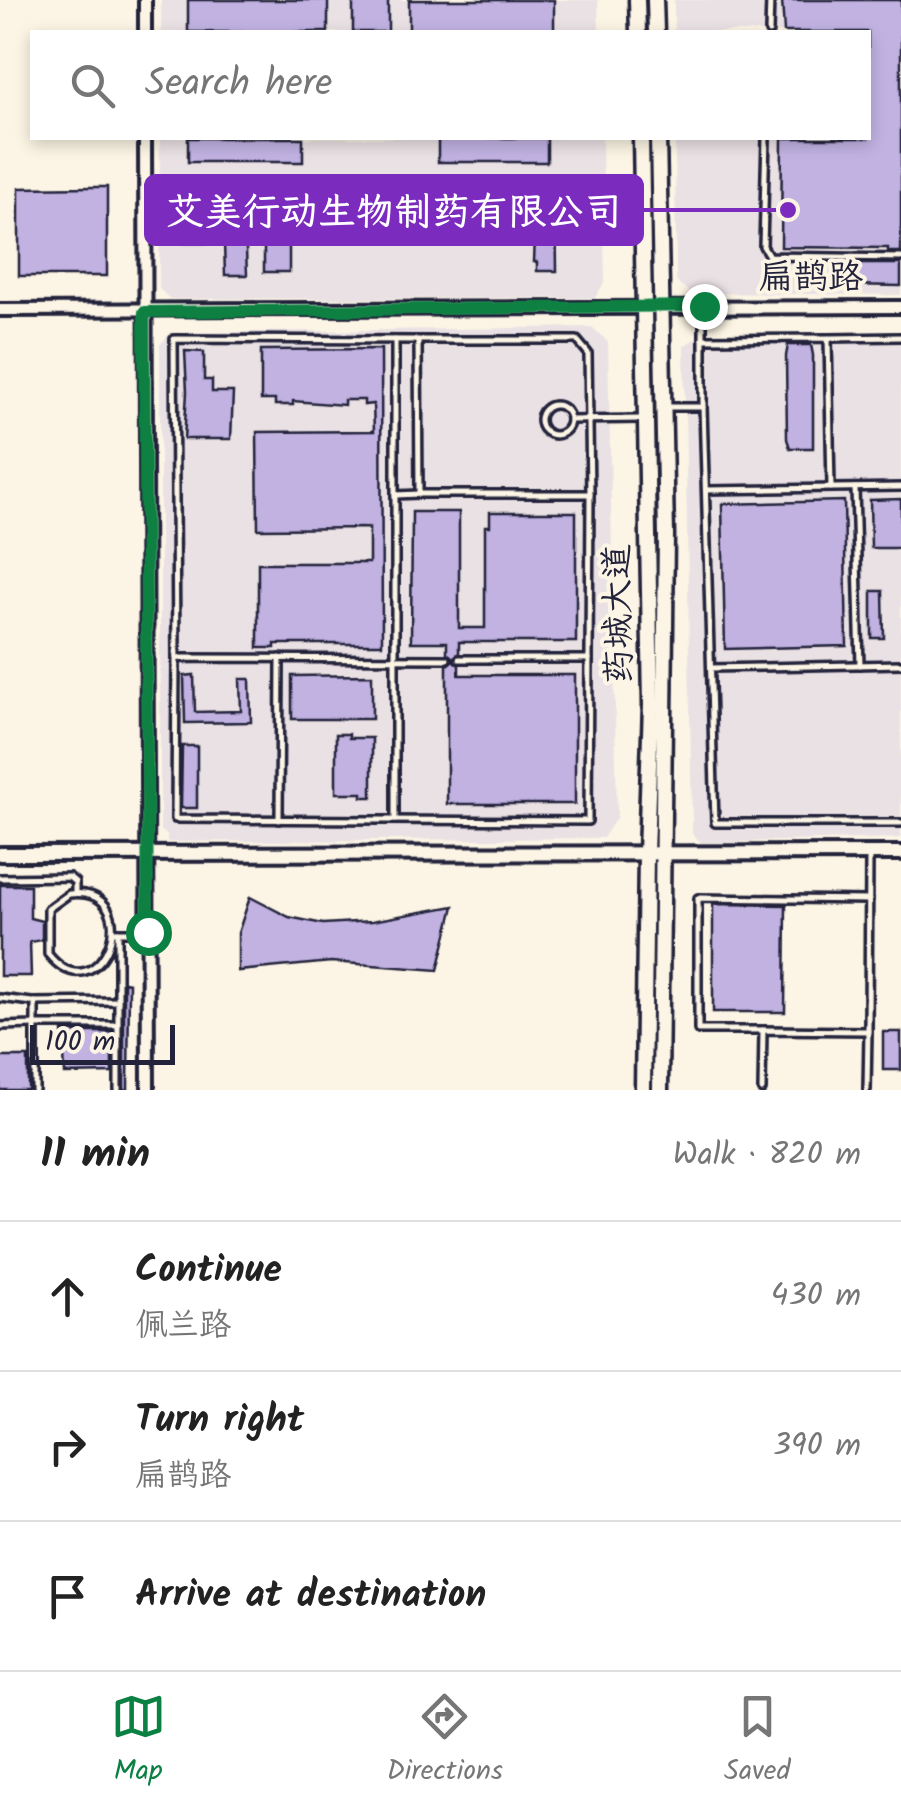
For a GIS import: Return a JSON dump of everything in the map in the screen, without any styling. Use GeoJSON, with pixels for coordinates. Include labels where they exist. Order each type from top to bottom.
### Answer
{"type":"FeatureCollection","features":[{"type":"Feature","properties":{"kind":"main road"},"geometry":{"type":"LineString","coordinates":[[637,0],[638,30]]}},
{"type":"Feature","properties":{"kind":"main road"},"geometry":{"type":"LineString","coordinates":[[655,0],[656,30]]}},
{"type":"Feature","properties":{"kind":"main road","name":"药城大道"},"geometry":{"type":"LineString","coordinates":[[640,140],[664,407],[660,1090]]}},
{"type":"Feature","properties":{"kind":"main road","name":"药城大道"},"geometry":{"type":"LineString","coordinates":[[644,1090],[652,704],[647,419],[658,140]]}},
{"type":"Feature","properties":{"kind":"street"},"geometry":{"type":"LineString","coordinates":[[145,0],[145,30]]}},
{"type":"Feature","properties":{"kind":"street"},"geometry":{"type":"LineString","coordinates":[[145,140],[148,1090]]}},
{"type":"Feature","properties":{"kind":"street","name":"扁鹊路"},"geometry":{"type":"LineString","coordinates":[[0,310],[901,307]]}},
{"type":"Feature","properties":{"kind":"street"},"geometry":{"type":"LineString","coordinates":[[0,854],[901,853]]}},
{"type":"Feature","properties":{"kind":"lane"},"geometry":{"type":"LineString","coordinates":[[769,30],[770,0]]}},
{"type":"Feature","properties":{"kind":"lane"},"geometry":{"type":"LineString","coordinates":[[766,140],[764,246],[769,256],[901,258]]}},
{"type":"Feature","properties":{"kind":"lane"},"geometry":{"type":"LineString","coordinates":[[704,306],[715,823],[901,823]]}},
{"type":"Feature","properties":{"kind":"lane"},"geometry":{"type":"LineString","coordinates":[[704,339],[901,337]]}},
{"type":"Feature","properties":{"kind":"lane"},"geometry":{"type":"LineString","coordinates":[[828,338],[832,488]]}},
{"type":"Feature","properties":{"kind":"lane"},"geometry":{"type":"LineString","coordinates":[[174,339],[395,340],[577,340],[588,352],[588,821],[175,819],[174,339]]}},
{"type":"Feature","properties":{"kind":"lane"},"geometry":{"type":"LineString","coordinates":[[395,340],[396,820]]}},
{"type":"Feature","properties":{"kind":"lane"},"geometry":{"type":"LineString","coordinates":[[418,340],[419,494]]}},
{"type":"Feature","properties":{"kind":"lane"},"geometry":{"type":"LineString","coordinates":[[555,405],[564,408],[570,420],[567,428],[555,435],[543,428],[540,420],[543,411],[555,405]]}},
{"type":"Feature","properties":{"kind":"lane"},"geometry":{"type":"LineString","coordinates":[[664,407],[704,407]]}},
{"type":"Feature","properties":{"kind":"lane"},"geometry":{"type":"LineString","coordinates":[[570,420],[647,419]]}},
{"type":"Feature","properties":{"kind":"lane"},"geometry":{"type":"LineString","coordinates":[[706,490],[901,487]]}},
{"type":"Feature","properties":{"kind":"lane"},"geometry":{"type":"LineString","coordinates":[[856,488],[860,665]]}},
{"type":"Feature","properties":{"kind":"lane"},"geometry":{"type":"LineString","coordinates":[[395,494],[590,494]]}},
{"type":"Feature","properties":{"kind":"lane"},"geometry":{"type":"LineString","coordinates":[[176,658],[448,659]]}},
{"type":"Feature","properties":{"kind":"lane"},"geometry":{"type":"LineString","coordinates":[[279,820],[280,658]]}},
{"type":"Feature","properties":{"kind":"lane"},"geometry":{"type":"LineString","coordinates":[[459,659],[589,659]]}},
{"type":"Feature","properties":{"kind":"lane"},"geometry":{"type":"LineString","coordinates":[[711,668],[901,664]]}},
{"type":"Feature","properties":{"kind":"lane"},"geometry":{"type":"LineString","coordinates":[[867,1090],[869,853]]}},
{"type":"Feature","properties":{"kind":"lane"},"geometry":{"type":"LineString","coordinates":[[0,878],[69,877],[75,882],[75,893]]}},
{"type":"Feature","properties":{"kind":"lane"},"geometry":{"type":"LineString","coordinates":[[115,932],[108,952],[94,967],[68,970],[48,954],[48,908],[62,896],[88,895],[104,907],[115,932],[118,1090]]}},
{"type":"Feature","properties":{"kind":"lane"},"geometry":{"type":"LineString","coordinates":[[868,1031],[698,1030],[698,898],[869,900]]}},
{"type":"Feature","properties":{"kind":"lane"},"geometry":{"type":"LineString","coordinates":[[115,932],[148,932]]}},
{"type":"Feature","properties":{"kind":"lane"},"geometry":{"type":"LineString","coordinates":[[0,998],[118,1002]]}},
{"type":"Feature","properties":{"kind":"lane"},"geometry":{"type":"LineString","coordinates":[[35,1002],[35,1090]]}},
{"type":"Feature","properties":{"kind":"lane"},"geometry":{"type":"LineString","coordinates":[[0,1026],[118,1025]]}},
{"type":"Feature","properties":{"kind":"lane"},"geometry":{"type":"LineString","coordinates":[[762,1090],[764,1030]]}},
{"type":"Feature","properties":{"kind":"shaded area"},"geometry":{"type":"Polygon","coordinates":[[[161,0],[598,0],[599,30],[161,30],[161,0]]]}},
{"type":"Feature","properties":{"kind":"shaded area"},"geometry":{"type":"Polygon","coordinates":[[[674,0],[901,0],[901,295],[691,293],[676,282],[675,140],[871,140],[871,30],[674,30],[674,0]]]}},
{"type":"Feature","properties":{"kind":"shaded area"},"geometry":{"type":"Polygon","coordinates":[[[160,140],[602,140],[605,281],[595,298],[170,299],[159,289],[160,140]]]}},
{"type":"Feature","properties":{"kind":"shaded area"},"geometry":{"type":"Polygon","coordinates":[[[592,327],[608,342],[617,817],[603,838],[167,842],[167,835],[160,830],[160,344],[171,333],[592,327]]]}},
{"type":"Feature","properties":{"kind":"shaded area"},"geometry":{"type":"Polygon","coordinates":[[[901,332],[901,838],[701,843],[692,833],[684,346],[700,335],[901,332]]]}},
{"type":"Feature","properties":{"kind":"building"},"geometry":{"type":"Polygon","coordinates":[[[188,0],[328,0],[328,30],[188,30],[188,0]]]}},
{"type":"Feature","properties":{"kind":"building"},"geometry":{"type":"Polygon","coordinates":[[[353,0],[388,0],[388,30],[353,30],[353,0]]]}},
{"type":"Feature","properties":{"kind":"building"},"geometry":{"type":"Polygon","coordinates":[[[409,0],[554,0],[554,30],[409,30],[409,0]]]}},
{"type":"Feature","properties":{"kind":"building"},"geometry":{"type":"Polygon","coordinates":[[[782,0],[901,0],[901,252],[888,252],[888,248],[781,247],[782,140],[871,140],[871,30],[784,30],[782,0]]]}},
{"type":"Feature","properties":{"kind":"building"},"geometry":{"type":"Polygon","coordinates":[[[188,140],[303,140],[303,162],[188,162],[188,140]]]}},
{"type":"Feature","properties":{"kind":"building"},"geometry":{"type":"Polygon","coordinates":[[[438,140],[547,140],[547,162],[438,162],[438,140]]]}},
{"type":"Feature","properties":{"kind":"building"},"geometry":{"type":"Polygon","coordinates":[[[107,187],[107,276],[19,276],[19,188],[107,187]]]}},
{"type":"Feature","properties":{"kind":"building"},"geometry":{"type":"Polygon","coordinates":[[[537,189],[556,193],[557,271],[537,271],[534,262],[537,189]]]}},
{"type":"Feature","properties":{"kind":"building"},"geometry":{"type":"Polygon","coordinates":[[[185,199],[211,199],[211,229],[229,229],[229,199],[244,199],[247,275],[225,275],[224,243],[185,243],[185,199]]]}},
{"type":"Feature","properties":{"kind":"building"},"geometry":{"type":"Polygon","coordinates":[[[264,199],[289,199],[289,272],[264,272],[264,199]]]}},
{"type":"Feature","properties":{"kind":"building"},"geometry":{"type":"Polygon","coordinates":[[[835,264],[901,264],[901,286],[838,283],[835,264]]]}},
{"type":"Feature","properties":{"kind":"building"},"geometry":{"type":"Polygon","coordinates":[[[788,345],[811,345],[813,448],[790,448],[787,439],[788,345]]]}},
{"type":"Feature","properties":{"kind":"building"},"geometry":{"type":"Polygon","coordinates":[[[381,349],[382,644],[275,644],[275,648],[258,648],[258,563],[369,563],[369,528],[258,529],[257,432],[374,431],[373,404],[364,405],[364,400],[344,400],[344,405],[293,401],[293,405],[275,405],[275,400],[261,400],[261,350],[381,349]]]}},
{"type":"Feature","properties":{"kind":"building"},"geometry":{"type":"Polygon","coordinates":[[[185,351],[204,352],[204,380],[212,380],[212,392],[233,392],[231,439],[184,439],[185,351]]]}},
{"type":"Feature","properties":{"kind":"building"},"geometry":{"type":"Polygon","coordinates":[[[901,499],[901,548],[871,548],[870,500],[901,499]]]}},
{"type":"Feature","properties":{"kind":"building"},"geometry":{"type":"Polygon","coordinates":[[[844,501],[847,646],[725,649],[722,504],[844,501]]]}},
{"type":"Feature","properties":{"kind":"building"},"geometry":{"type":"Polygon","coordinates":[[[412,512],[459,512],[459,628],[485,628],[485,526],[490,526],[490,512],[576,512],[576,642],[459,642],[459,653],[453,658],[447,653],[447,642],[411,642],[412,512]]]}},
{"type":"Feature","properties":{"kind":"building"},"geometry":{"type":"Polygon","coordinates":[[[872,591],[883,591],[884,638],[872,638],[872,591]]]}},
{"type":"Feature","properties":{"kind":"building"},"geometry":{"type":"Polygon","coordinates":[[[453,660],[459,665],[459,675],[575,675],[575,804],[447,804],[447,665],[453,660]]]}},
{"type":"Feature","properties":{"kind":"building"},"geometry":{"type":"Polygon","coordinates":[[[194,675],[195,712],[241,711],[240,679],[250,679],[251,722],[185,723],[184,676],[194,675]]]}},
{"type":"Feature","properties":{"kind":"building"},"geometry":{"type":"Polygon","coordinates":[[[372,675],[372,719],[292,719],[292,676],[372,675]]]}},
{"type":"Feature","properties":{"kind":"building"},"geometry":{"type":"Polygon","coordinates":[[[336,734],[372,738],[372,797],[336,793],[336,734]]]}},
{"type":"Feature","properties":{"kind":"building"},"geometry":{"type":"Polygon","coordinates":[[[182,746],[197,746],[197,808],[181,808],[182,746]]]}},
{"type":"Feature","properties":{"kind":"building"},"geometry":{"type":"Polygon","coordinates":[[[0,885],[30,885],[30,918],[42,921],[42,940],[30,942],[31,976],[0,976],[0,885]]]}},
{"type":"Feature","properties":{"kind":"building"},"geometry":{"type":"Polygon","coordinates":[[[250,897],[289,917],[323,924],[372,921],[454,906],[438,970],[331,962],[238,971],[238,933],[250,897]]]}},
{"type":"Feature","properties":{"kind":"building"},"geometry":{"type":"Polygon","coordinates":[[[713,904],[786,905],[785,1012],[713,1012],[713,904]]]}},
{"type":"Feature","properties":{"kind":"building"},"geometry":{"type":"Polygon","coordinates":[[[124,982],[129,983],[128,1090],[124,1090],[124,982]]]}},
{"type":"Feature","properties":{"kind":"building"},"geometry":{"type":"Polygon","coordinates":[[[63,1032],[112,1032],[112,1073],[65,1074],[63,1032]]]}},
{"type":"Feature","properties":{"kind":"building"},"geometry":{"type":"Polygon","coordinates":[[[883,1032],[901,1032],[901,1070],[883,1070],[883,1032]]]}},
{"type":"Feature","properties":{"kind":"building"},"geometry":{"type":"Polygon","coordinates":[[[0,1057],[28,1057],[28,1090],[0,1090],[0,1057]]]}},
{"type":"Feature","properties":{"kind":"place","name":"艾美行动生物制药有限公司"},"geometry":{"type":"Point","coordinates":[788,210]}},
{"type":"Feature","properties":{"kind":"route"},"geometry":{"type":"LineString","coordinates":[[148,932],[144,312],[704,306]]}}]}
